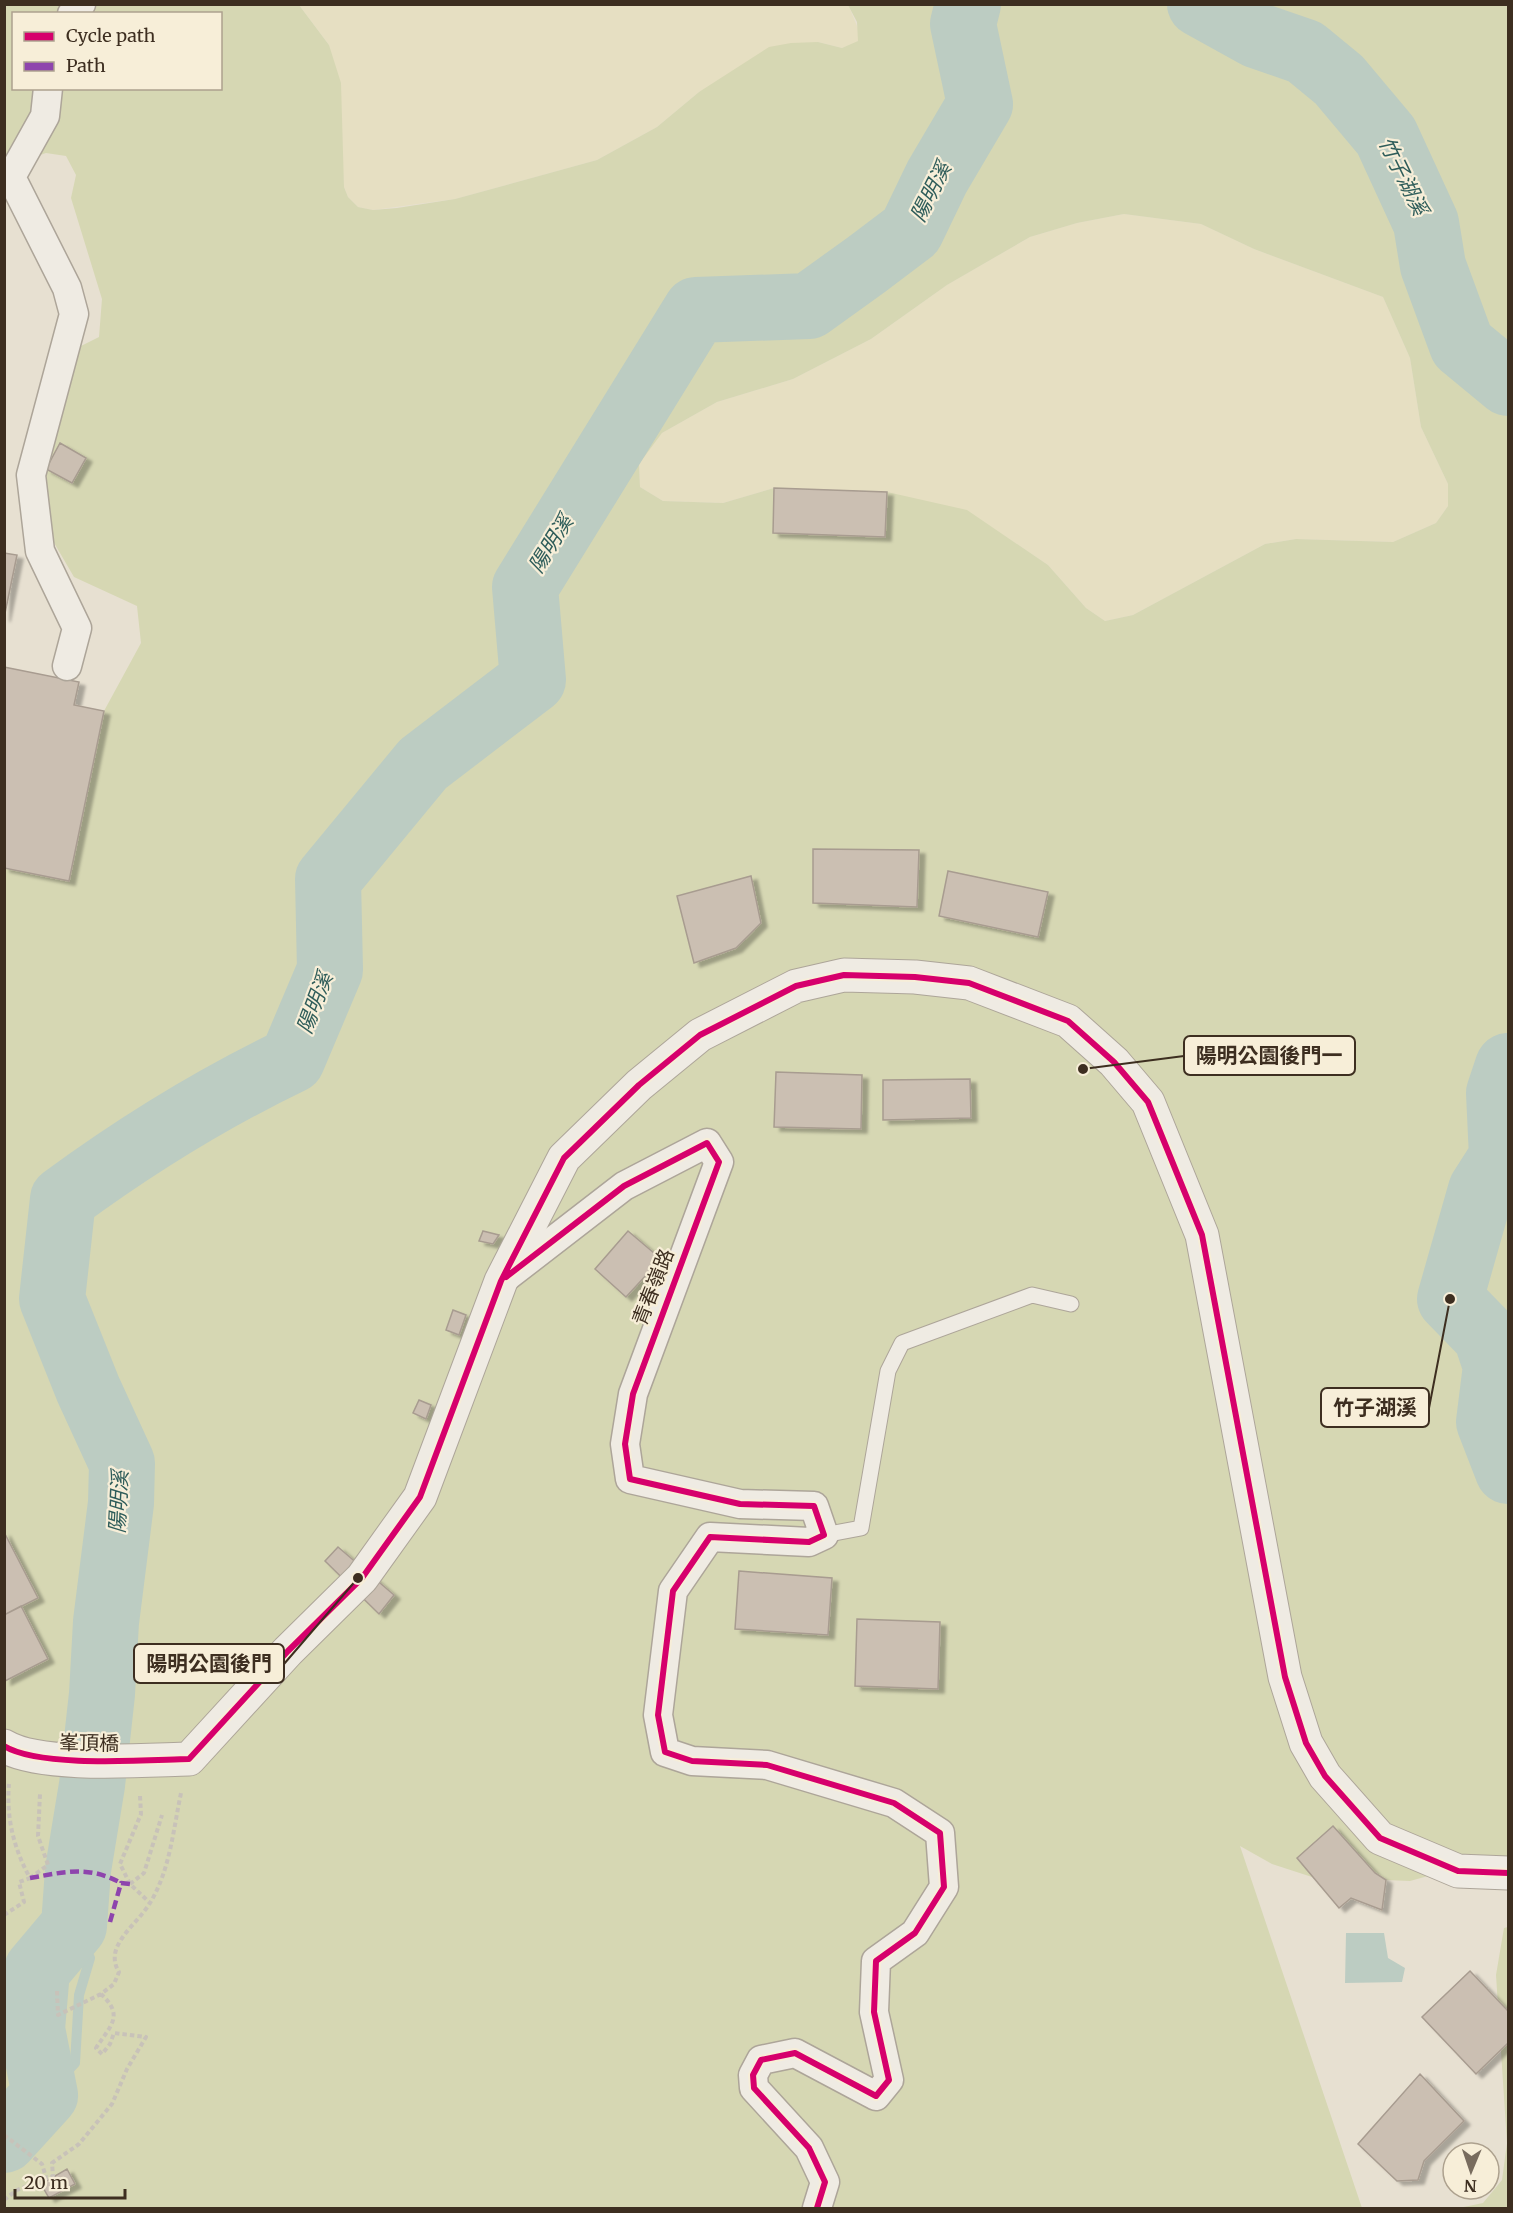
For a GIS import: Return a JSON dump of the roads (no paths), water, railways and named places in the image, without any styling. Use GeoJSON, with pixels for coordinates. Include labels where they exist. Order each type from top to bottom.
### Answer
{"type":"FeatureCollection","features":[{"type":"Feature","properties":{"kind":"street"},"geometry":{"type":"LineString","coordinates":[[48,90],[45,116],[8,178],[67,288],[74,314],[31,475],[40,551],[77,628],[67,666]]}},
{"type":"Feature","properties":{"kind":"street"},"geometry":{"type":"LineString","coordinates":[[501,1281],[564,1158],[639,1085],[700,1035],[796,986],[844,975],[915,977],[969,983],[1068,1021],[1114,1062],[1148,1102],[1202,1235],[1285,1677],[1306,1743],[1325,1776],[1380,1838],[1458,1871],[1509,1873]]}},
{"type":"Feature","properties":{"kind":"street","name":"青春嶺路"},"geometry":{"type":"LineString","coordinates":[[501,1281],[624,1186],[706,1143],[719,1162],[659,1316],[633,1394],[625,1444],[630,1479],[740,1504],[814,1506],[824,1535]]}},
{"type":"Feature","properties":{"kind":"street","name":"峯頂橋"},"geometry":{"type":"LineString","coordinates":[[8,1748],[42,1773],[136,1775],[189,1759],[288,1651],[362,1578],[420,1497],[501,1281]]}},
{"type":"Feature","properties":{"kind":"street"},"geometry":{"type":"LineString","coordinates":[[817,2208],[825,2181],[809,2148],[754,2088],[753,2075],[761,2060],[795,2053],[876,2096],[889,2080],[874,2012],[876,1961],[915,1933],[944,1887],[940,1833],[894,1803],[767,1765],[692,1761],[665,1752],[658,1715],[673,1591],[711,1536],[808,1542],[824,1535]]}},
{"type":"Feature","properties":{"kind":"lane"},"geometry":{"type":"LineString","coordinates":[[824,1535],[861,1528],[888,1371],[902,1343],[1032,1295],[1071,1304]]}},
{"type":"Feature","properties":{"kind":"waterway","name":"陽明溪"},"geometry":{"type":"LineString","coordinates":[[4,2140],[45,2095],[32,2029],[37,1970],[74,1926],[78,1870],[92,1785],[102,1694],[106,1622],[121,1503],[122,1463],[88,1389],[52,1299],[63,1199],[174,1124],[292,1060],[330,970],[328,879],[423,764],[533,680],[525,587],[696,310],[809,306],[911,231],[937,177],[980,104],[963,24],[968,4]]}},
{"type":"Feature","properties":{"kind":"waterway","name":"竹子湖溪"},"geometry":{"type":"LineString","coordinates":[[1200,4],[1256,35],[1305,52],[1339,80],[1386,136],[1426,223],[1433,266],[1462,345],[1508,383]]}},
{"type":"Feature","properties":{"kind":"waterway","name":"竹子湖溪"},"geometry":{"type":"LineString","coordinates":[[1508,1066],[1499,1093],[1502,1157],[1481,1190],[1450,1299],[1486,1336],[1496,1366],[1489,1422],[1508,1471]]}},
{"type":"Feature","properties":{"kind":"waterway"},"geometry":{"type":"LineString","coordinates":[[45,2095],[75,2063],[79,1995],[90,1958],[74,1926]]}},
{"type":"Feature","properties":{"kind":"place","name":"陽明公園後門一"},"geometry":{"type":"Point","coordinates":[1083,1069]}},
{"type":"Feature","properties":{"kind":"place","name":"竹子湖溪"},"geometry":{"type":"Point","coordinates":[1450,1299]}},
{"type":"Feature","properties":{"kind":"place","name":"陽明公園後門"},"geometry":{"type":"Point","coordinates":[358,1578]}}]}
